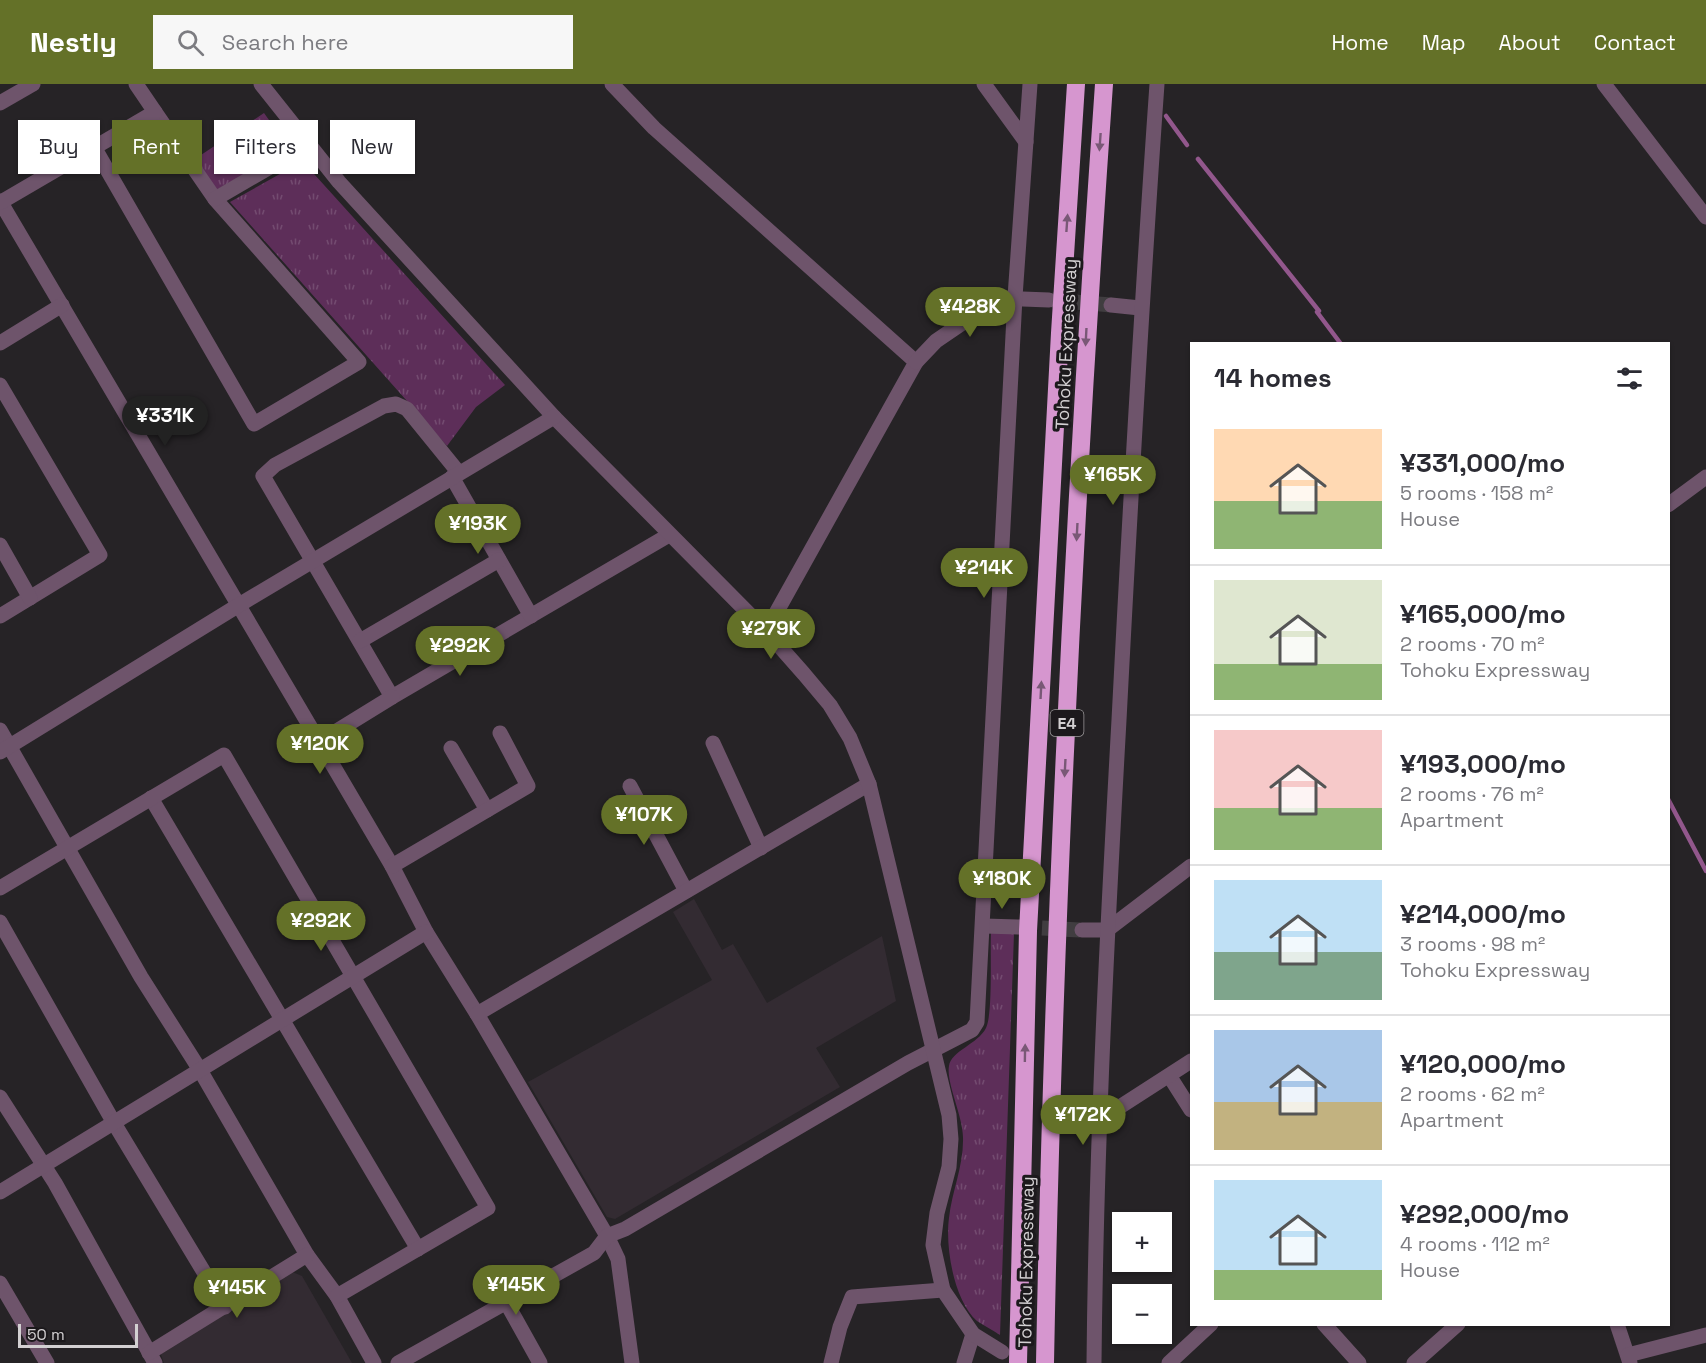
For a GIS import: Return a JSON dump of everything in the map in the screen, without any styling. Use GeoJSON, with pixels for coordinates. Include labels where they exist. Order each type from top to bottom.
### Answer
{"type":"FeatureCollection","features":[{"type":"Feature","properties":{"kind":"highway","name":"Tohoku Expressway"},"geometry":{"type":"LineString","coordinates":[[1018,1363],[1028,931],[1060,333],[1076,84]]}},
{"type":"Feature","properties":{"kind":"highway","name":"Tohoku Expressway"},"geometry":{"type":"LineString","coordinates":[[1045,1363],[1056,936],[1086,334],[1104,84]]}},
{"type":"Feature","properties":{"kind":"street"},"geometry":{"type":"LineString","coordinates":[[0,103],[33,84]]}},
{"type":"Feature","properties":{"kind":"street"},"geometry":{"type":"LineString","coordinates":[[100,157],[254,424],[359,362],[215,198],[136,84]]}},
{"type":"Feature","properties":{"kind":"street"},"geometry":{"type":"LineString","coordinates":[[261,84],[289,120]]}},
{"type":"Feature","properties":{"kind":"street"},"geometry":{"type":"LineString","coordinates":[[612,84],[654,128],[916,362]]}},
{"type":"Feature","properties":{"kind":"street"},"geometry":{"type":"LineString","coordinates":[[984,84],[1026,142]]}},
{"type":"Feature","properties":{"kind":"street"},"geometry":{"type":"LineString","coordinates":[[398,1363],[594,1253],[607,1236],[625,1229],[908,1063],[972,1030],[977,1022],[984,926],[1016,297],[1030,84]]}},
{"type":"Feature","properties":{"kind":"street"},"geometry":{"type":"LineString","coordinates":[[1094,1363],[1107,930],[1140,308],[1157,84]]}},
{"type":"Feature","properties":{"kind":"street"},"geometry":{"type":"LineString","coordinates":[[1604,84],[1706,217]]}},
{"type":"Feature","properties":{"kind":"street"},"geometry":{"type":"LineString","coordinates":[[100,144],[155,112]]}},
{"type":"Feature","properties":{"kind":"street"},"geometry":{"type":"LineString","coordinates":[[318,156],[554,417],[766,631],[830,705],[850,738],[869,784],[949,1115],[951,1138],[949,1167],[937,1214],[933,1245],[943,1290],[973,1334],[1002,1352]]}},
{"type":"Feature","properties":{"kind":"street"},"geometry":{"type":"LineString","coordinates":[[47,174],[0,201],[392,866],[426,932],[477,1014],[607,1236],[618,1259],[632,1363]]}},
{"type":"Feature","properties":{"kind":"street"},"geometry":{"type":"LineString","coordinates":[[215,198],[257,174]]}},
{"type":"Feature","properties":{"kind":"street"},"geometry":{"type":"LineString","coordinates":[[766,631],[916,362],[936,341],[999,298],[1049,300]]}},
{"type":"Feature","properties":{"kind":"street"},"geometry":{"type":"LineString","coordinates":[[0,343],[62,305]]}},
{"type":"Feature","properties":{"kind":"street"},"geometry":{"type":"LineString","coordinates":[[1112,305],[1140,308]]}},
{"type":"Feature","properties":{"kind":"street"},"geometry":{"type":"LineString","coordinates":[[0,386],[100,555],[0,616]]}},
{"type":"Feature","properties":{"kind":"street"},"geometry":{"type":"LineString","coordinates":[[392,697],[263,476],[275,465],[384,406],[396,404],[407,410],[456,476],[531,616]]}},
{"type":"Feature","properties":{"kind":"street"},"geometry":{"type":"LineString","coordinates":[[5,749],[239,605],[554,417]]}},
{"type":"Feature","properties":{"kind":"street"},"geometry":{"type":"LineString","coordinates":[[1670,504],[1706,477]]}},
{"type":"Feature","properties":{"kind":"street"},"geometry":{"type":"LineString","coordinates":[[319,742],[669,535]]}},
{"type":"Feature","properties":{"kind":"street"},"geometry":{"type":"LineString","coordinates":[[0,545],[30,598]]}},
{"type":"Feature","properties":{"kind":"street"},"geometry":{"type":"LineString","coordinates":[[360,641],[499,560]]}},
{"type":"Feature","properties":{"kind":"street"},"geometry":{"type":"LineString","coordinates":[[0,730],[5,749],[68,848],[141,977],[200,1070],[307,1255],[337,1296],[374,1363]]}},
{"type":"Feature","properties":{"kind":"street"},"geometry":{"type":"LineString","coordinates":[[392,866],[528,786],[500,733]]}},
{"type":"Feature","properties":{"kind":"street"},"geometry":{"type":"LineString","coordinates":[[713,743],[761,848]]}},
{"type":"Feature","properties":{"kind":"street"},"geometry":{"type":"LineString","coordinates":[[451,748],[487,810]]}},
{"type":"Feature","properties":{"kind":"street"},"geometry":{"type":"LineString","coordinates":[[0,888],[224,755],[488,1208],[337,1296]]}},
{"type":"Feature","properties":{"kind":"street"},"geometry":{"type":"LineString","coordinates":[[477,1014],[869,784]]}},
{"type":"Feature","properties":{"kind":"street"},"geometry":{"type":"LineString","coordinates":[[630,786],[686,891]]}},
{"type":"Feature","properties":{"kind":"street"},"geometry":{"type":"LineString","coordinates":[[151,798],[418,1249]]}},
{"type":"Feature","properties":{"kind":"street"},"geometry":{"type":"LineString","coordinates":[[1082,930],[1107,930],[1190,867]]}},
{"type":"Feature","properties":{"kind":"street"},"geometry":{"type":"LineString","coordinates":[[0,922],[114,1123],[225,1307]]}},
{"type":"Feature","properties":{"kind":"street"},"geometry":{"type":"LineString","coordinates":[[984,926],[1018,927]]}},
{"type":"Feature","properties":{"kind":"street"},"geometry":{"type":"LineString","coordinates":[[0,1192],[355,978],[426,932]]}},
{"type":"Feature","properties":{"kind":"street"},"geometry":{"type":"LineString","coordinates":[[1101,1119],[1170,1077],[1190,1062]]}},
{"type":"Feature","properties":{"kind":"street"},"geometry":{"type":"LineString","coordinates":[[1170,1077],[1190,1108]]}},
{"type":"Feature","properties":{"kind":"street"},"geometry":{"type":"LineString","coordinates":[[0,1097],[55,1183],[152,1358],[225,1307],[307,1255]]}},
{"type":"Feature","properties":{"kind":"street"},"geometry":{"type":"LineString","coordinates":[[0,1283],[47,1363]]}},
{"type":"Feature","properties":{"kind":"street"},"geometry":{"type":"LineString","coordinates":[[831,1363],[840,1327],[852,1297],[943,1290]]}},
{"type":"Feature","properties":{"kind":"street"},"geometry":{"type":"LineString","coordinates":[[506,1302],[540,1363]]}},
{"type":"Feature","properties":{"kind":"street"},"geometry":{"type":"LineString","coordinates":[[1169,1363],[1209,1326]]}},
{"type":"Feature","properties":{"kind":"street"},"geometry":{"type":"LineString","coordinates":[[1326,1326],[1359,1363]]}},
{"type":"Feature","properties":{"kind":"street"},"geometry":{"type":"LineString","coordinates":[[1414,1363],[1456,1326]]}},
{"type":"Feature","properties":{"kind":"street"},"geometry":{"type":"LineString","coordinates":[[1618,1326],[1629,1359],[1706,1335]]}},
{"type":"Feature","properties":{"kind":"street"},"geometry":{"type":"LineString","coordinates":[[964,1363],[973,1334]]}},
{"type":"Feature","properties":{"kind":"shaded area"},"geometry":{"type":"Polygon","coordinates":[[[694,899],[722,950],[733,944],[767,1003],[882,936],[896,1001],[816,1048],[840,1087],[615,1219],[607,1217],[528,1082],[712,980],[673,912],[694,899]]]}},
{"type":"Feature","properties":{"kind":"shaded area"},"geometry":{"type":"Polygon","coordinates":[[[290,1271],[302,1276],[352,1363],[164,1363],[160,1352],[290,1271]]]}},
{"type":"Feature","properties":{"kind":"green space"},"geometry":{"type":"Polygon","coordinates":[[[264,113],[269,120],[254,120],[264,113]]]}},
{"type":"Feature","properties":{"kind":"green space"},"geometry":{"type":"Polygon","coordinates":[[[214,146],[214,174],[245,174],[216,190],[202,169],[202,154],[214,146]]]}},
{"type":"Feature","properties":{"kind":"green space"},"geometry":{"type":"Polygon","coordinates":[[[280,174],[314,174],[505,385],[476,407],[447,446],[230,202],[280,174]]]}},
{"type":"Feature","properties":{"kind":"green space"},"geometry":{"type":"Polygon","coordinates":[[[991,932],[1014,933],[1000,1335],[977,1321],[962,1301],[953,1273],[948,1244],[951,1208],[963,1147],[962,1129],[950,1081],[949,1066],[954,1056],[977,1039],[986,1028],[990,997],[991,932]]]}},
{"type":"Feature","properties":{"kind":"waterway"},"geometry":{"type":"LineString","coordinates":[[1166,116],[1187,145]]}},
{"type":"Feature","properties":{"kind":"waterway"},"geometry":{"type":"LineString","coordinates":[[1198,159],[1319,311],[1317,312],[1340,342]]}},
{"type":"Feature","properties":{"kind":"waterway"},"geometry":{"type":"LineString","coordinates":[[1670,803],[1706,871]]}},
{"type":"Feature","properties":{"kind":"tunnel"},"geometry":{"type":"LineString","coordinates":[[1052,300],[1111,305]]}},
{"type":"Feature","properties":{"kind":"tunnel"},"geometry":{"type":"LineString","coordinates":[[1019,927],[1082,930]]}}]}
